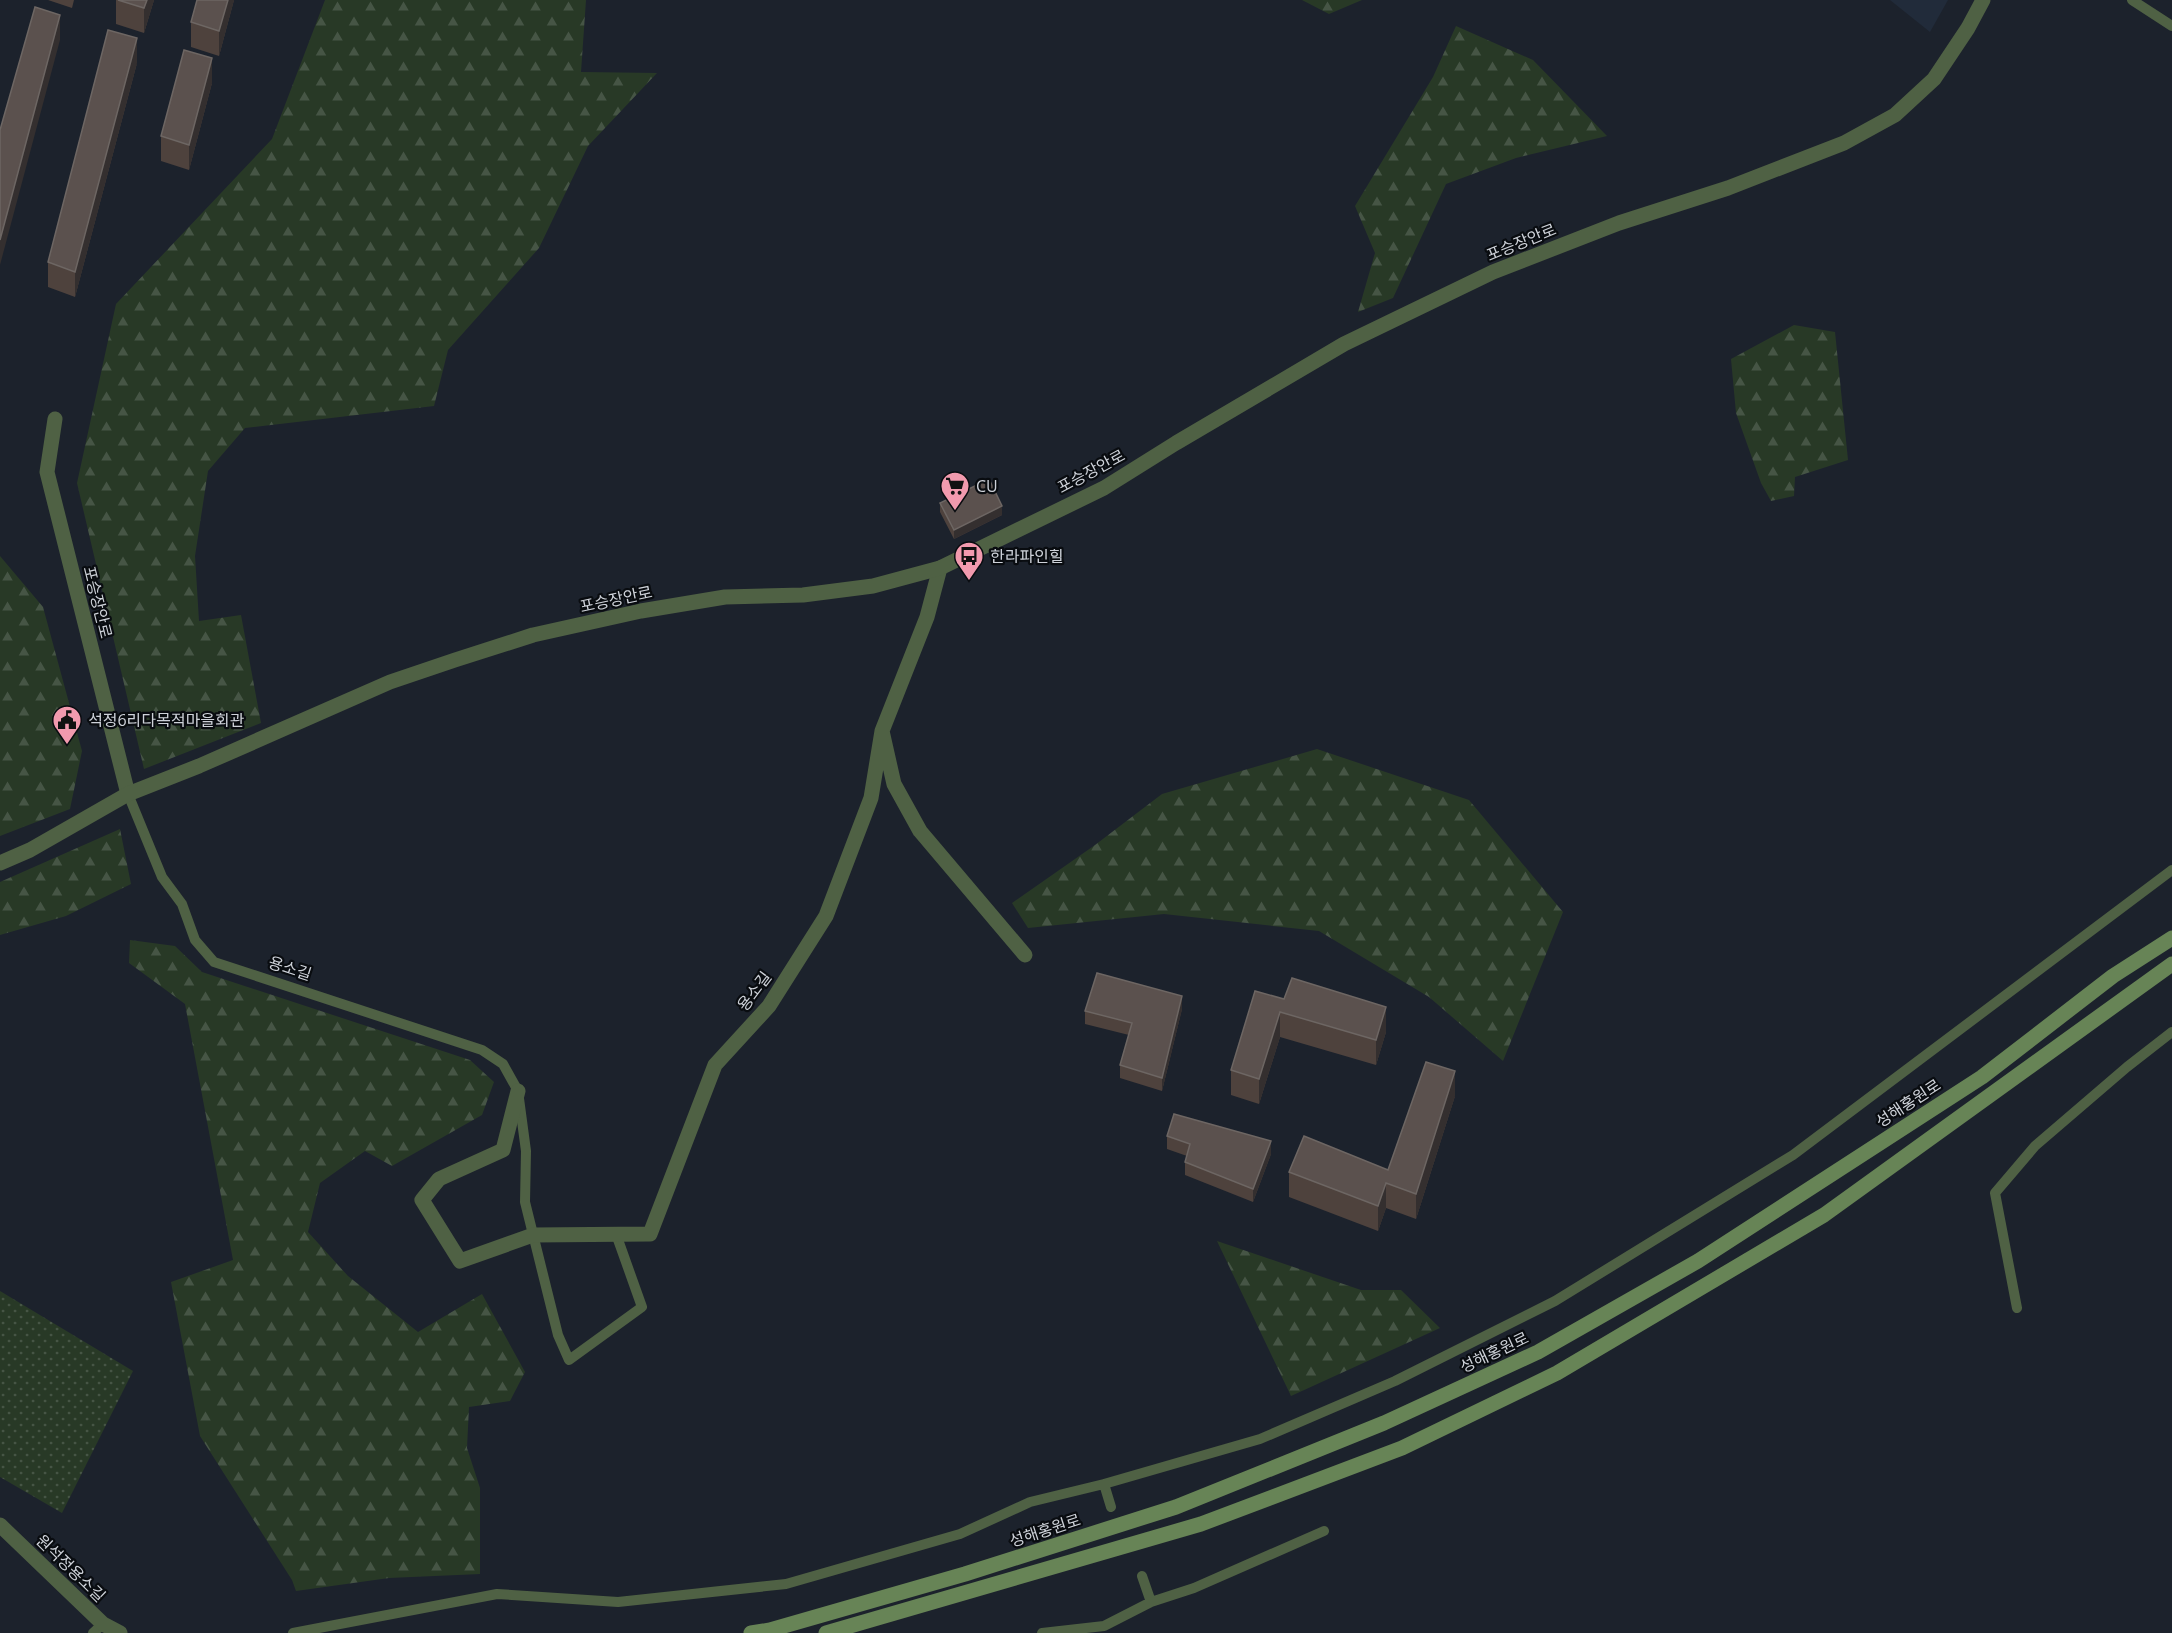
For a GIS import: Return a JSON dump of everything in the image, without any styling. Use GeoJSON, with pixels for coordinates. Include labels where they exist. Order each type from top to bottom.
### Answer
{"type":"FeatureCollection","features":[{"type":"Feature","properties":{"kind":"main road","name":"성해홍원로"},"geometry":{"type":"LineString","coordinates":[[751,1633],[770,1630],[965,1574],[1176,1507],[1384,1423],[1538,1352],[1698,1261],[1983,1077],[2113,976],[2172,938]]}},
{"type":"Feature","properties":{"kind":"main road"},"geometry":{"type":"LineString","coordinates":[[826,1633],[1201,1524],[1402,1448],[1557,1373],[1824,1215],[2172,964]]}},
{"type":"Feature","properties":{"kind":"street","name":"포승장안로"},"geometry":{"type":"LineString","coordinates":[[0,863],[30,850],[128,794],[199,766],[390,682],[533,635],[640,611],[725,597],[802,595],[873,586],[940,568],[1104,488],[1176,442],[1344,344],[1484,277],[1619,223],[1728,188],[1854,138],[1896,115],[1934,79],[1968,28],[1983,0]]}},
{"type":"Feature","properties":{"kind":"street","name":"포승장안로"},"geometry":{"type":"LineString","coordinates":[[55,419],[46,472],[128,794]]}},
{"type":"Feature","properties":{"kind":"street","name":"용소길"},"geometry":{"type":"LineString","coordinates":[[518,1092],[503,1150],[439,1179],[422,1200],[460,1260],[533,1235],[650,1234],[715,1065],[769,1006],[826,916],[871,798],[882,731],[927,617],[940,568]]}},
{"type":"Feature","properties":{"kind":"street"},"geometry":{"type":"LineString","coordinates":[[882,731],[894,784],[920,831],[1025,955]]}},
{"type":"Feature","properties":{"kind":"street","name":"원석정용소길"},"geometry":{"type":"LineString","coordinates":[[0,1525],[98,1629],[120,1633]]}},
{"type":"Feature","properties":{"kind":"lane"},"geometry":{"type":"LineString","coordinates":[[2132,0],[2172,26]]}},
{"type":"Feature","properties":{"kind":"lane","name":"용소길"},"geometry":{"type":"LineString","coordinates":[[128,794],[162,877],[182,904],[195,940],[214,962],[482,1050],[503,1064],[518,1092],[526,1151],[525,1202],[558,1335],[569,1360],[642,1307],[616,1234]]}},
{"type":"Feature","properties":{"kind":"lane"},"geometry":{"type":"LineString","coordinates":[[293,1633],[496,1594],[618,1602],[786,1584],[960,1534],[1030,1502],[1104,1484],[1260,1439],[1395,1381],[1555,1302],[1793,1155],[2172,870]]}},
{"type":"Feature","properties":{"kind":"lane"},"geometry":{"type":"LineString","coordinates":[[2017,1308],[1995,1193],[2035,1146],[2127,1067],[2172,1032]]}},
{"type":"Feature","properties":{"kind":"lane"},"geometry":{"type":"LineString","coordinates":[[1104,1484],[1111,1506]]}},
{"type":"Feature","properties":{"kind":"lane"},"geometry":{"type":"LineString","coordinates":[[1042,1633],[1104,1626],[1151,1602],[1194,1588],[1324,1531]]}},
{"type":"Feature","properties":{"kind":"lane"},"geometry":{"type":"LineString","coordinates":[[1142,1576],[1151,1602]]}},
{"type":"Feature","properties":{"kind":"shaded area"},"geometry":{"type":"Polygon","coordinates":[[[1890,0],[1948,0],[1930,32],[1890,0]]]}},
{"type":"Feature","properties":{"kind":"green space"},"geometry":{"type":"Polygon","coordinates":[[[325,0],[586,0],[581,72],[657,73],[588,146],[539,248],[448,350],[434,406],[245,428],[208,471],[195,556],[199,621],[241,615],[261,723],[144,769],[77,483],[116,304],[272,139],[325,0]]]}},
{"type":"Feature","properties":{"kind":"green space"},"geometry":{"type":"Polygon","coordinates":[[[1302,0],[1362,0],[1329,14],[1302,0]]]}},
{"type":"Feature","properties":{"kind":"green space"},"geometry":{"type":"Polygon","coordinates":[[[1456,26],[1533,60],[1607,136],[1516,158],[1446,184],[1393,298],[1358,312],[1375,253],[1355,206],[1433,77],[1456,26]]]}},
{"type":"Feature","properties":{"kind":"green space"},"geometry":{"type":"Polygon","coordinates":[[[1794,325],[1835,332],[1848,460],[1795,477],[1794,496],[1771,501],[1761,483],[1736,413],[1731,359],[1794,325]]]}},
{"type":"Feature","properties":{"kind":"green space"},"geometry":{"type":"Polygon","coordinates":[[[0,556],[43,607],[82,751],[70,809],[0,836],[0,556]]]}},
{"type":"Feature","properties":{"kind":"green space"},"geometry":{"type":"Polygon","coordinates":[[[1317,749],[1469,800],[1563,912],[1503,1061],[1429,997],[1319,931],[1164,914],[1028,928],[1012,903],[1095,845],[1162,794],[1317,749]]]}},
{"type":"Feature","properties":{"kind":"green space"},"geometry":{"type":"Polygon","coordinates":[[[120,829],[131,884],[66,916],[0,935],[0,882],[120,829]]]}},
{"type":"Feature","properties":{"kind":"green space"},"geometry":{"type":"Polygon","coordinates":[[[130,940],[175,946],[202,972],[470,1060],[494,1082],[482,1115],[392,1166],[365,1151],[320,1183],[308,1232],[348,1276],[418,1332],[482,1294],[525,1372],[510,1401],[469,1407],[467,1448],[480,1488],[480,1574],[389,1578],[296,1591],[292,1580],[200,1436],[171,1282],[233,1260],[185,1004],[129,963],[130,940]]]}},
{"type":"Feature","properties":{"kind":"green space"},"geometry":{"type":"Polygon","coordinates":[[[1217,1241],[1361,1290],[1401,1290],[1440,1328],[1291,1396],[1217,1241]]]}},
{"type":"Feature","properties":{"kind":"green space"},"geometry":{"type":"Polygon","coordinates":[[[0,1291],[133,1371],[62,1513],[0,1477],[0,1291]]]}},
{"type":"Feature","properties":{"kind":"building"},"geometry":{"type":"Polygon","coordinates":[[[118,0],[147,0],[144,8],[118,0]]]}},
{"type":"Feature","properties":{"kind":"building"},"geometry":{"type":"Polygon","coordinates":[[[197,0],[228,0],[219,31],[191,22],[197,0]]]}},
{"type":"Feature","properties":{"kind":"building"},"geometry":{"type":"Polygon","coordinates":[[[35,7],[60,15],[0,240],[0,130],[35,7]]]}},
{"type":"Feature","properties":{"kind":"building"},"geometry":{"type":"Polygon","coordinates":[[[108,30],[137,38],[75,272],[48,262],[108,30]]]}},
{"type":"Feature","properties":{"kind":"building"},"geometry":{"type":"Polygon","coordinates":[[[184,50],[212,58],[189,145],[161,136],[184,50]]]}},
{"type":"Feature","properties":{"kind":"building"},"geometry":{"type":"Polygon","coordinates":[[[989,479],[1002,506],[954,530],[940,503],[989,479]]]}},
{"type":"Feature","properties":{"kind":"building"},"geometry":{"type":"Polygon","coordinates":[[[1097,973],[1182,996],[1162,1078],[1120,1065],[1132,1023],[1085,1011],[1097,973]]]}},
{"type":"Feature","properties":{"kind":"building"},"geometry":{"type":"Polygon","coordinates":[[[1292,978],[1386,1007],[1376,1040],[1280,1012],[1259,1079],[1231,1070],[1255,991],[1284,999],[1292,978]]]}},
{"type":"Feature","properties":{"kind":"building"},"geometry":{"type":"Polygon","coordinates":[[[1426,1062],[1455,1071],[1416,1194],[1386,1183],[1378,1206],[1289,1172],[1304,1136],[1388,1170],[1426,1062]]]}},
{"type":"Feature","properties":{"kind":"building"},"geometry":{"type":"Polygon","coordinates":[[[1174,1114],[1271,1141],[1253,1189],[1185,1162],[1190,1144],[1167,1136],[1174,1114]]]}},
{"type":"Feature","properties":{"kind":"place","name":"CU"},"geometry":{"type":"Point","coordinates":[955,512]}},
{"type":"Feature","properties":{"kind":"place","name":"한라파인힐"},"geometry":{"type":"Point","coordinates":[969,582]}},
{"type":"Feature","properties":{"kind":"place","name":"석정6리다목적마을회관"},"geometry":{"type":"Point","coordinates":[67,746]}}]}
